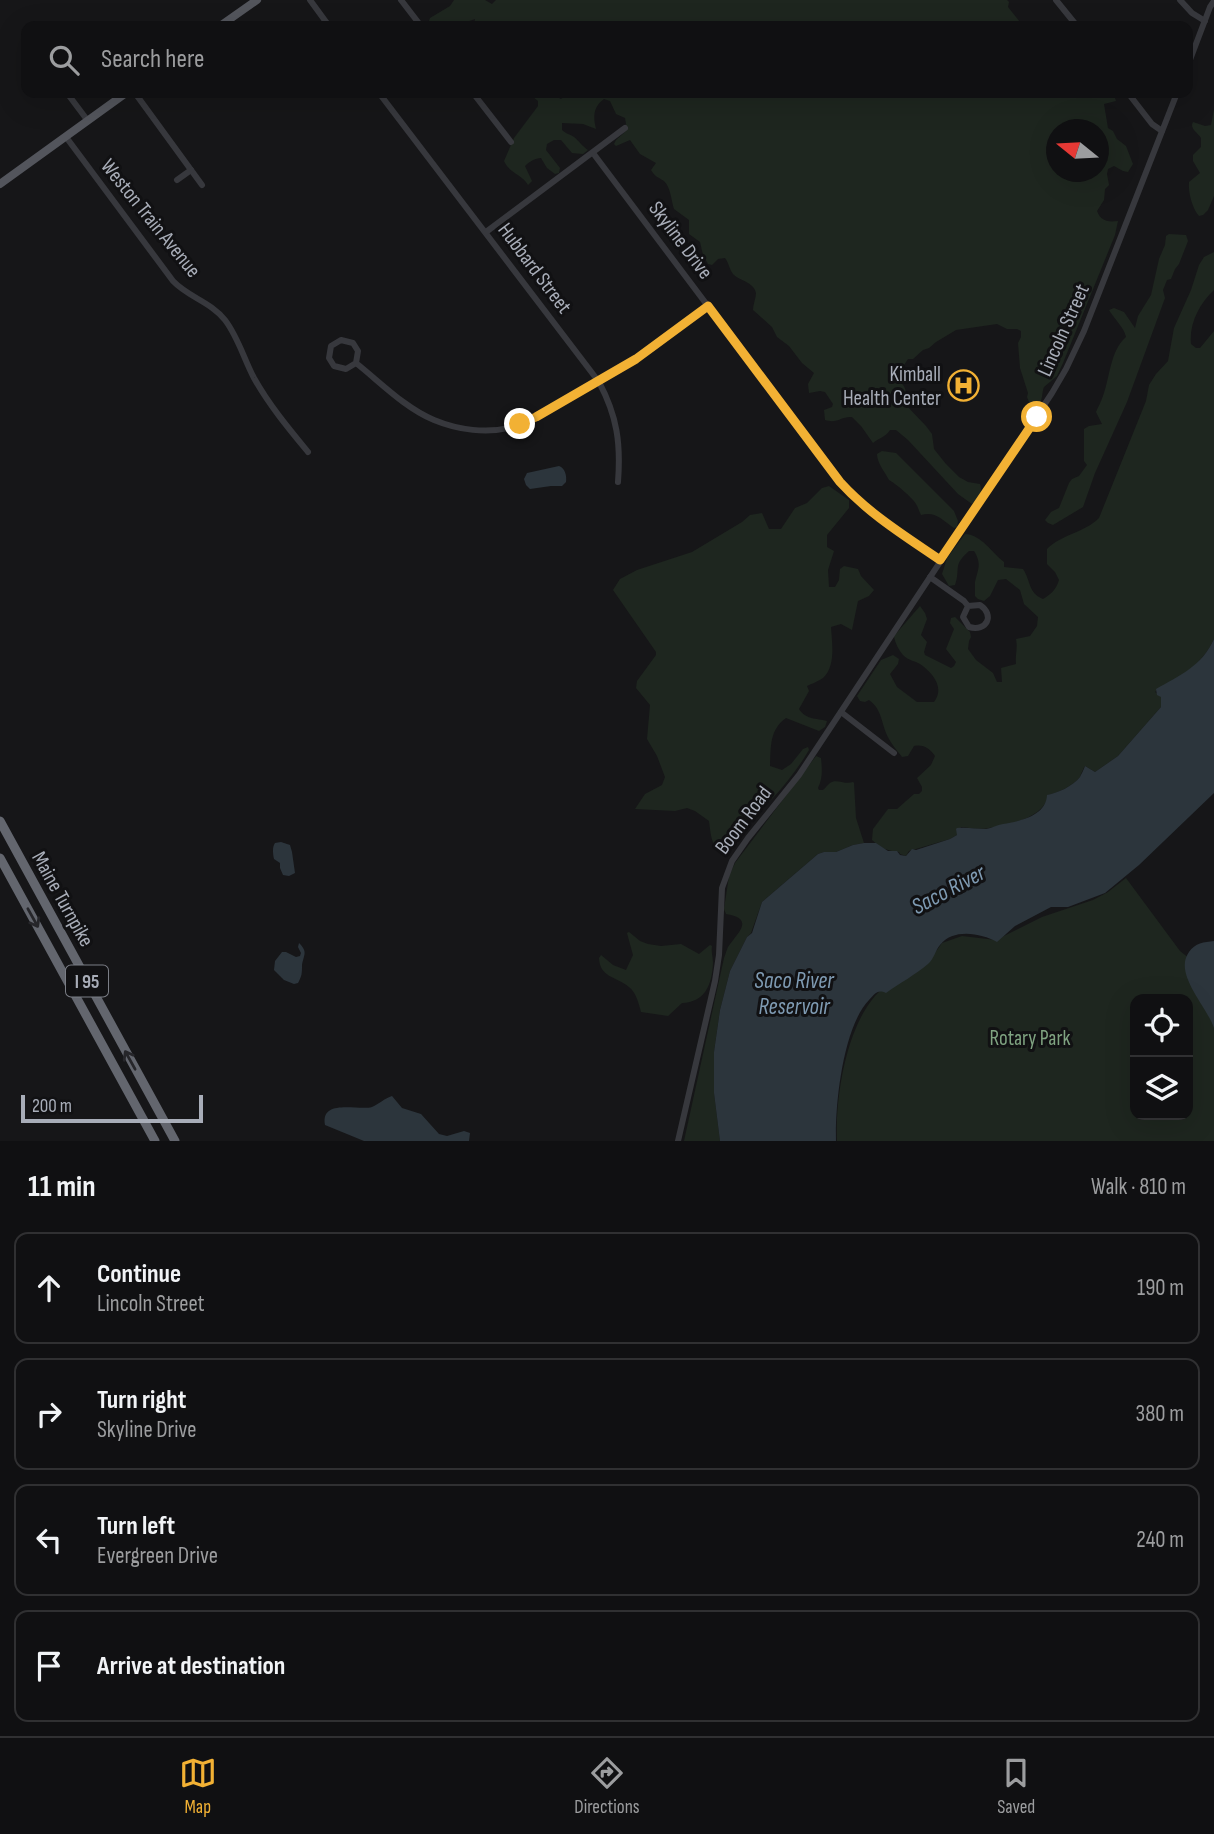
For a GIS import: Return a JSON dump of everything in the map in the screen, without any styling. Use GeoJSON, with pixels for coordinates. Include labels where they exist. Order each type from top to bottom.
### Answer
{"type":"FeatureCollection","features":[{"type":"Feature","properties":{"kind":"highway","name":"Maine Turnpike"},"geometry":{"type":"LineString","coordinates":[[0,821],[175,1141]]}},
{"type":"Feature","properties":{"kind":"highway","name":"Maine Turnpike"},"geometry":{"type":"LineString","coordinates":[[0,858],[155,1141]]}},
{"type":"Feature","properties":{"kind":"main road"},"geometry":{"type":"LineString","coordinates":[[227,21],[257,0]]}},
{"type":"Feature","properties":{"kind":"main road"},"geometry":{"type":"LineString","coordinates":[[1,181],[119,98]]}},
{"type":"Feature","properties":{"kind":"street"},"geometry":{"type":"LineString","coordinates":[[310,0],[325,21]]}},
{"type":"Feature","properties":{"kind":"street"},"geometry":{"type":"LineString","coordinates":[[401,0],[417,21]]}},
{"type":"Feature","properties":{"kind":"street"},"geometry":{"type":"LineString","coordinates":[[1056,0],[1073,21]]}},
{"type":"Feature","properties":{"kind":"street"},"geometry":{"type":"LineString","coordinates":[[1180,0],[1192,13],[1205,21]]}},
{"type":"Feature","properties":{"kind":"street"},"geometry":{"type":"LineString","coordinates":[[1193,52],[1214,1]]}},
{"type":"Feature","properties":{"kind":"street"},"geometry":{"type":"LineString","coordinates":[[72,98],[88,121]]}},
{"type":"Feature","properties":{"kind":"street"},"geometry":{"type":"LineString","coordinates":[[139,98],[202,185]]}},
{"type":"Feature","properties":{"kind":"street","name":"Hubbard Street"},"geometry":{"type":"LineString","coordinates":[[383,98],[599,382],[612,408],[618,436],[618,482]]}},
{"type":"Feature","properties":{"kind":"street"},"geometry":{"type":"LineString","coordinates":[[477,98],[511,142]]}},
{"type":"Feature","properties":{"kind":"street"},"geometry":{"type":"LineString","coordinates":[[1132,98],[1153,124],[1163,131]]}},
{"type":"Feature","properties":{"kind":"street","name":"Lincoln Street"},"geometry":{"type":"LineString","coordinates":[[940,560],[1045,405],[1066,369],[1175,98]]}},
{"type":"Feature","properties":{"kind":"street"},"geometry":{"type":"LineString","coordinates":[[486,232],[625,128]]}},
{"type":"Feature","properties":{"kind":"street","name":"Weston Train Avenue"},"geometry":{"type":"LineString","coordinates":[[66,137],[173,281],[224,318],[264,395],[308,453]]}},
{"type":"Feature","properties":{"kind":"street","name":"Skyline Drive"},"geometry":{"type":"LineString","coordinates":[[593,153],[840,482],[885,523],[940,560]]}},
{"type":"Feature","properties":{"kind":"street"},"geometry":{"type":"LineString","coordinates":[[177,180],[191,170]]}},
{"type":"Feature","properties":{"kind":"street"},"geometry":{"type":"LineString","coordinates":[[356,363],[424,415],[445,424],[473,430],[502,429],[536,417],[599,382],[636,359],[708,306]]}},
{"type":"Feature","properties":{"kind":"street"},"geometry":{"type":"LineString","coordinates":[[341,340],[353,343],[358,351],[356,363],[348,369],[336,368],[329,358],[331,346],[341,340]]}},
{"type":"Feature","properties":{"kind":"street","name":"Boom Road"},"geometry":{"type":"LineString","coordinates":[[678,1141],[717,970],[721,894],[726,874],[740,848],[799,775],[940,560]]}},
{"type":"Feature","properties":{"kind":"street"},"geometry":{"type":"LineString","coordinates":[[930,577],[960,597],[968,607]]}},
{"type":"Feature","properties":{"kind":"street"},"geometry":{"type":"LineString","coordinates":[[976,604],[983,606],[988,617],[985,625],[977,629],[966,624],[963,617],[968,607],[976,604]]}},
{"type":"Feature","properties":{"kind":"street"},"geometry":{"type":"LineString","coordinates":[[841,712],[894,753]]}},
{"type":"Feature","properties":{"kind":"green space"},"geometry":{"type":"Polygon","coordinates":[[[454,0],[485,0],[492,4],[496,0],[1007,0],[1008,7],[1019,21],[429,21],[454,0]]]}},
{"type":"Feature","properties":{"kind":"green space"},"geometry":{"type":"Polygon","coordinates":[[[534,98],[1115,98],[1116,101],[1104,104],[1106,119],[1046,119],[1046,182],[1108,182],[1104,200],[1097,211],[1106,220],[1118,221],[1115,235],[1063,363],[1057,376],[1044,387],[1038,405],[1029,402],[1020,368],[1018,343],[1021,331],[997,324],[956,330],[913,359],[908,359],[899,373],[900,382],[906,392],[905,404],[932,434],[934,449],[959,477],[980,484],[979,496],[972,504],[958,494],[896,430],[890,430],[873,443],[852,417],[825,420],[824,410],[833,404],[825,392],[809,393],[808,384],[814,373],[753,310],[756,293],[753,286],[733,274],[725,258],[718,259],[712,265],[708,264],[700,242],[689,234],[689,220],[674,209],[666,184],[651,170],[656,163],[640,154],[630,140],[616,146],[614,144],[627,130],[625,118],[616,114],[610,101],[604,99],[596,109],[596,129],[583,124],[562,123],[562,130],[588,150],[583,154],[572,153],[561,140],[547,144],[546,150],[560,168],[559,173],[555,174],[547,168],[541,158],[534,159],[525,166],[532,181],[528,185],[523,178],[509,169],[504,161],[514,138],[538,106],[538,101],[534,98]]]}},
{"type":"Feature","properties":{"kind":"green space"},"geometry":{"type":"Polygon","coordinates":[[[1214,109],[1214,196],[1208,210],[1199,216],[1192,204],[1189,190],[1189,182],[1200,173],[1193,161],[1193,155],[1201,147],[1201,138],[1192,124],[1211,125],[1214,109]]]}},
{"type":"Feature","properties":{"kind":"green space"},"geometry":{"type":"Polygon","coordinates":[[[1109,129],[1126,146],[1133,164],[1128,172],[1114,166],[1109,168],[1109,129]]]}},
{"type":"Feature","properties":{"kind":"green space"},"geometry":{"type":"Polygon","coordinates":[[[1169,234],[1186,235],[1188,241],[1179,264],[1163,290],[1165,298],[1127,402],[1083,507],[1053,525],[1048,523],[1045,520],[1051,512],[1059,508],[1069,483],[1079,476],[1087,465],[1084,461],[1084,429],[1102,424],[1096,412],[1117,349],[1126,337],[1109,310],[1114,308],[1124,312],[1135,328],[1138,316],[1151,295],[1159,259],[1169,234]]]}},
{"type":"Feature","properties":{"kind":"green space"},"geometry":{"type":"Polygon","coordinates":[[[1214,252],[1214,290],[1196,315],[1191,344],[1200,348],[1214,331],[1214,639],[1190,670],[1155,692],[1161,696],[1161,707],[1118,756],[1095,772],[1085,766],[1077,780],[1065,789],[1048,795],[1045,803],[1033,815],[997,827],[961,827],[957,835],[950,839],[909,851],[906,856],[881,847],[872,840],[873,829],[888,809],[897,809],[914,794],[922,791],[917,778],[931,765],[935,756],[926,748],[914,746],[908,756],[902,757],[886,734],[877,708],[869,700],[860,701],[857,696],[881,660],[893,655],[899,659],[890,674],[897,687],[917,702],[934,702],[938,686],[933,676],[920,664],[904,656],[897,647],[894,636],[920,606],[927,619],[921,635],[927,642],[925,655],[951,668],[954,666],[956,662],[946,649],[954,629],[950,623],[951,618],[955,617],[970,632],[968,649],[976,660],[993,673],[997,682],[1002,682],[1001,668],[1016,664],[1016,639],[1030,636],[1037,626],[1038,617],[1024,604],[1020,590],[1006,579],[998,580],[990,596],[984,601],[975,596],[979,563],[974,551],[969,551],[960,560],[955,585],[949,586],[942,574],[947,558],[965,534],[971,535],[1004,562],[1004,567],[1023,569],[1032,590],[1038,596],[1043,599],[1053,591],[1059,580],[1047,564],[1047,549],[1099,518],[1146,401],[1149,385],[1168,361],[1174,328],[1199,265],[1204,257],[1214,252]]]}},
{"type":"Feature","properties":{"kind":"green space"},"geometry":{"type":"Polygon","coordinates":[[[882,451],[896,453],[954,511],[957,527],[954,528],[935,515],[921,515],[911,498],[889,480],[877,457],[882,451]]]}},
{"type":"Feature","properties":{"kind":"green space"},"geometry":{"type":"Polygon","coordinates":[[[829,486],[849,500],[849,508],[827,535],[827,547],[834,551],[828,570],[829,587],[835,587],[840,569],[844,566],[858,569],[874,590],[869,596],[858,601],[852,630],[841,624],[831,627],[830,667],[823,678],[807,686],[809,691],[799,709],[808,717],[827,721],[825,727],[819,731],[786,718],[780,723],[772,740],[770,766],[782,770],[791,764],[803,749],[808,747],[809,750],[782,787],[770,801],[754,812],[732,842],[721,848],[716,847],[709,821],[695,811],[687,808],[675,811],[635,809],[645,794],[662,785],[665,777],[647,739],[650,705],[636,688],[637,681],[656,652],[613,590],[620,579],[637,570],[692,552],[750,515],[762,513],[769,529],[781,529],[795,508],[807,503],[822,488],[829,486]]]}},
{"type":"Feature","properties":{"kind":"green space"},"geometry":{"type":"Polygon","coordinates":[[[816,756],[821,758],[819,790],[832,782],[854,783],[856,818],[864,843],[836,852],[818,854],[762,902],[751,933],[730,971],[720,1010],[714,1052],[714,1093],[720,1141],[684,1141],[724,958],[742,927],[740,919],[726,914],[724,909],[729,876],[735,863],[816,756]]]}},
{"type":"Feature","properties":{"kind":"green space","name":"Rotary Park"},"geometry":{"type":"Polygon","coordinates":[[[1126,878],[1180,951],[1214,978],[1214,1141],[837,1141],[838,1105],[844,1065],[865,1010],[882,989],[937,950],[942,943],[962,936],[996,940],[1042,917],[1093,900],[1126,878]]]}},
{"type":"Feature","properties":{"kind":"green space"},"geometry":{"type":"Polygon","coordinates":[[[627,933],[648,944],[681,944],[699,954],[712,946],[712,971],[709,985],[702,996],[682,1003],[668,1016],[641,1012],[631,989],[606,973],[600,965],[601,955],[613,965],[626,970],[633,955],[627,933]]]}},
{"type":"Feature","properties":{"kind":"water"},"geometry":{"type":"Polygon","coordinates":[[[559,466],[566,477],[562,486],[530,489],[526,485],[524,479],[527,473],[559,466]]]}},
{"type":"Feature","properties":{"kind":"water","name":"Saco River Reservoir"},"geometry":{"type":"Polygon","coordinates":[[[1214,639],[1214,793],[1139,865],[1105,893],[1068,907],[1051,907],[1015,926],[997,942],[983,936],[952,936],[940,945],[932,960],[923,968],[886,993],[875,994],[860,1012],[847,1047],[839,1087],[836,1141],[720,1141],[714,1093],[714,1052],[720,1010],[730,971],[747,937],[752,933],[762,902],[818,854],[824,852],[876,843],[888,851],[897,851],[906,856],[912,849],[950,839],[957,835],[957,828],[986,829],[1037,813],[1046,802],[1047,795],[1065,789],[1077,780],[1085,766],[1095,772],[1118,756],[1161,707],[1161,697],[1157,695],[1156,689],[1196,663],[1214,639]]]}},
{"type":"Feature","properties":{"kind":"water"},"geometry":{"type":"Polygon","coordinates":[[[281,842],[290,845],[292,852],[295,873],[289,876],[283,875],[280,863],[274,859],[274,845],[281,842]]]}},
{"type":"Feature","properties":{"kind":"water"},"geometry":{"type":"Polygon","coordinates":[[[1214,941],[1214,1028],[1188,980],[1185,961],[1191,949],[1214,941]]]}},
{"type":"Feature","properties":{"kind":"water"},"geometry":{"type":"Polygon","coordinates":[[[299,943],[305,953],[301,976],[298,983],[294,984],[284,980],[274,970],[275,961],[282,952],[300,956],[299,943]]]}},
{"type":"Feature","properties":{"kind":"water"},"geometry":{"type":"Polygon","coordinates":[[[392,1096],[402,1108],[421,1114],[439,1134],[447,1136],[464,1131],[470,1133],[469,1141],[364,1141],[325,1125],[328,1111],[334,1108],[372,1107],[392,1096]]]}},
{"type":"Feature","properties":{"kind":"place","name":"Kimball Health Center"},"geometry":{"type":"Point","coordinates":[964,386]}},
{"type":"Feature","properties":{"kind":"route"},"geometry":{"type":"LineString","coordinates":[[520,424],[636,359],[708,306],[840,482],[868,510],[940,560],[1037,417]]}},
{"type":"Feature","properties":{"kind":"water label","name":"Saco River"},"geometry":{"type":"Point","coordinates":[948,889]}}]}
